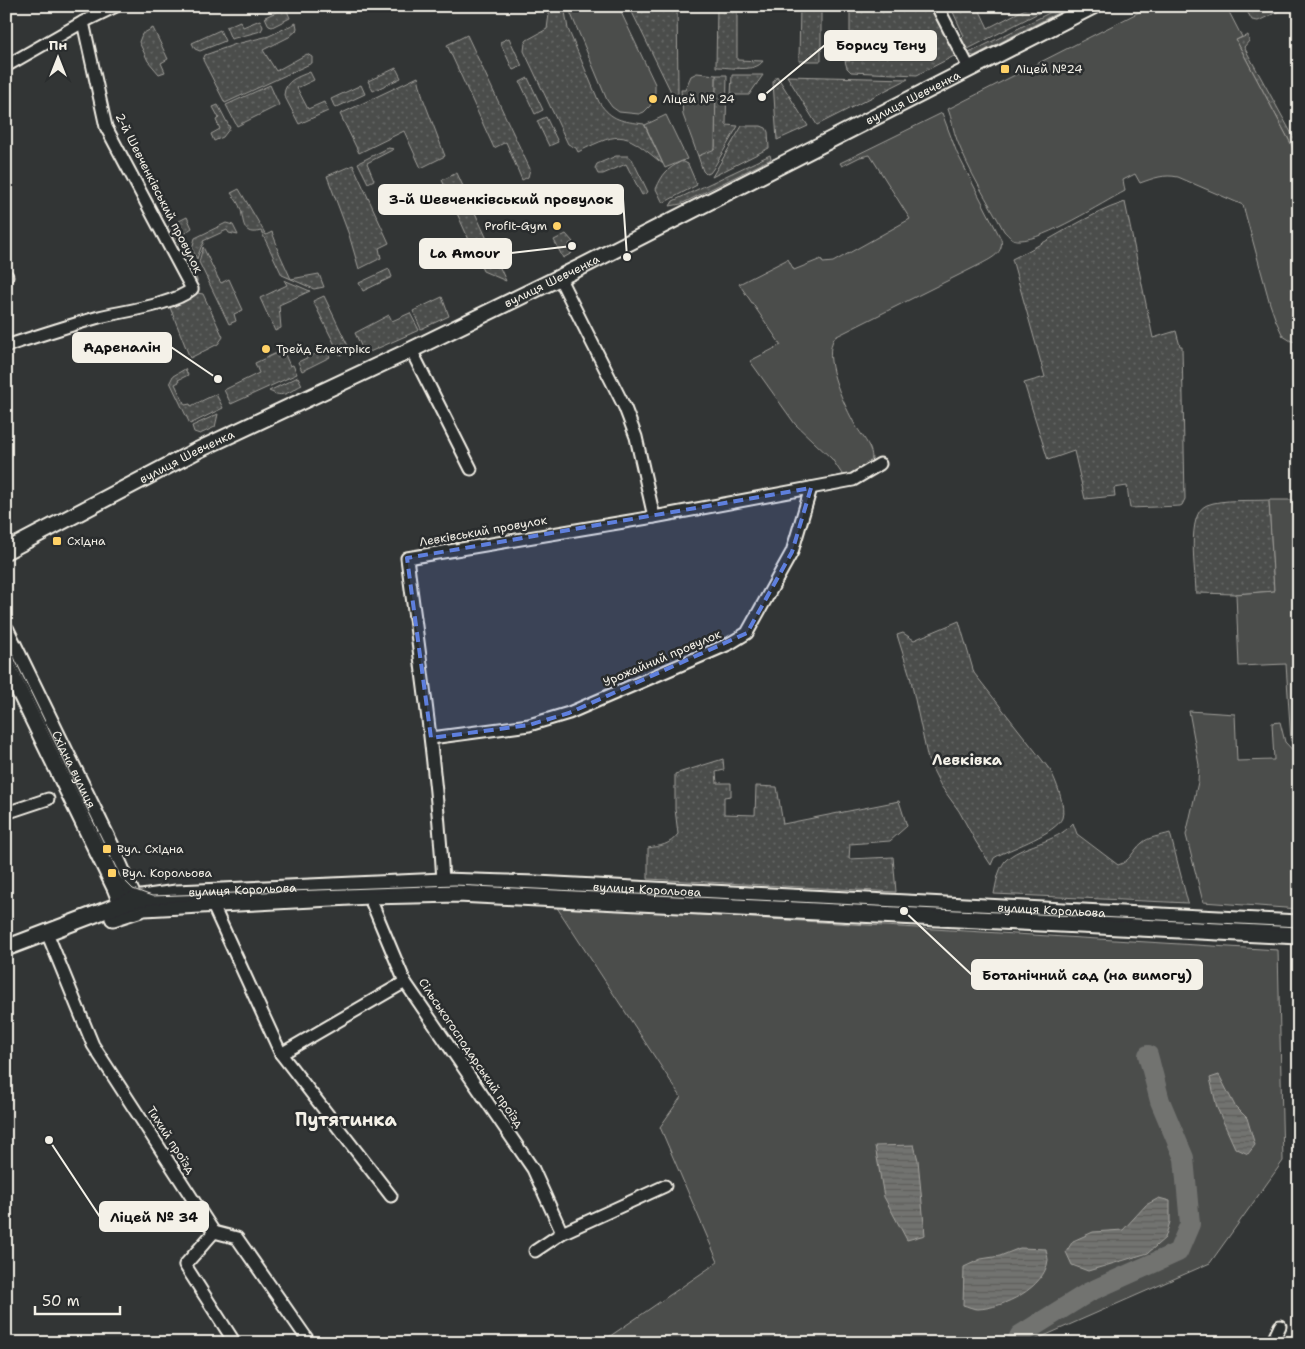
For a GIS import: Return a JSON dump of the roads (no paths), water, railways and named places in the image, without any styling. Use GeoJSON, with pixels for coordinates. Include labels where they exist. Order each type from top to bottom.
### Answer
{"type":"FeatureCollection","features":[{"type":"Feature","properties":{"kind":"main road","name":"вулиця Шевченка"},"geometry":{"type":"LineString","coordinates":[[6,551],[196,451],[559,277],[1094,6]]}},
{"type":"Feature","properties":{"kind":"main road","name":"Східна вулиця"},"geometry":{"type":"LineString","coordinates":[[6,630],[112,848],[130,906]]}},
{"type":"Feature","properties":{"kind":"main road","name":"Східна вулиця"},"geometry":{"type":"LineString","coordinates":[[6,664],[130,906]]}},
{"type":"Feature","properties":{"kind":"main road","name":"вулиця Корольова"},"geometry":{"type":"LineString","coordinates":[[6,948],[130,906],[209,898],[368,890],[443,881],[537,884],[1299,923]]}},
{"type":"Feature","properties":{"kind":"main road","name":"вулиця Корольова"},"geometry":{"type":"LineString","coordinates":[[368,890],[443,894],[492,894],[1299,936]]}},
{"type":"Feature","properties":{"kind":"main road","name":"вулиця Корольова"},"geometry":{"type":"LineString","coordinates":[[6,957],[130,906]]}},
{"type":"Feature","properties":{"kind":"street"},"geometry":{"type":"LineString","coordinates":[[6,66],[83,22],[116,6]]}},
{"type":"Feature","properties":{"kind":"street"},"geometry":{"type":"LineString","coordinates":[[937,6],[970,70]]}},
{"type":"Feature","properties":{"kind":"street","name":"2-й Шевченківський провулок"},"geometry":{"type":"LineString","coordinates":[[6,346],[100,317],[162,302],[187,293],[192,289],[106,127],[83,22]]}},
{"type":"Feature","properties":{"kind":"street"},"geometry":{"type":"LineString","coordinates":[[559,277],[625,408],[636,437],[654,516]]}},
{"type":"Feature","properties":{"kind":"street"},"geometry":{"type":"LineString","coordinates":[[410,350],[471,469]]}},
{"type":"Feature","properties":{"kind":"street","name":"Левківський провулок"},"geometry":{"type":"LineString","coordinates":[[443,881],[440,820],[431,738],[407,558],[853,480],[880,464]]}},
{"type":"Feature","properties":{"kind":"street","name":"Урожайний провулок"},"geometry":{"type":"LineString","coordinates":[[431,738],[529,725],[569,713],[729,644],[747,633],[792,552],[811,488]]}},
{"type":"Feature","properties":{"kind":"street"},"geometry":{"type":"LineString","coordinates":[[6,814],[48,799]]}},
{"type":"Feature","properties":{"kind":"street","name":"Сільськогосподарський проїзд"},"geometry":{"type":"LineString","coordinates":[[368,890],[405,982],[533,1169],[562,1234]]}},
{"type":"Feature","properties":{"kind":"street"},"geometry":{"type":"LineString","coordinates":[[209,898],[281,1054],[391,1196]]}},
{"type":"Feature","properties":{"kind":"street","name":"Тихий проїзд"},"geometry":{"type":"LineString","coordinates":[[50,940],[93,1045],[214,1232]]}},
{"type":"Feature","properties":{"kind":"street"},"geometry":{"type":"LineString","coordinates":[[281,1054],[405,982]]}},
{"type":"Feature","properties":{"kind":"street"},"geometry":{"type":"LineString","coordinates":[[535,1251],[562,1234],[665,1186]]}},
{"type":"Feature","properties":{"kind":"street"},"geometry":{"type":"LineString","coordinates":[[235,1343],[186,1265],[214,1232],[237,1238],[310,1343]]}},
{"type":"Feature","properties":{"kind":"street"},"geometry":{"type":"LineString","coordinates":[[1272,1343],[1280,1326]]}},
{"type":"Feature","properties":{"kind":"waterway"},"geometry":{"type":"LineString","coordinates":[[1016,1343],[1020,1335],[1089,1292],[1178,1252],[1190,1224],[1184,1158],[1160,1101],[1148,1055]]}},
{"type":"Feature","properties":{"kind":"tram line"},"geometry":{"type":"LineString","coordinates":[[6,641],[120,876],[133,889],[152,896],[455,885],[1299,927]]}},
{"type":"Feature","properties":{"kind":"place","name":"Ліцей №24"},"geometry":{"type":"Point","coordinates":[1005,69]}},
{"type":"Feature","properties":{"kind":"place","name":"Борису Тену"},"geometry":{"type":"Point","coordinates":[762,97]}},
{"type":"Feature","properties":{"kind":"place","name":"Ліцей № 24"},"geometry":{"type":"Point","coordinates":[653,99]}},
{"type":"Feature","properties":{"kind":"place","name":"Profit-Gym"},"geometry":{"type":"Point","coordinates":[557,226]}},
{"type":"Feature","properties":{"kind":"place","name":"La Amour"},"geometry":{"type":"Point","coordinates":[572,246]}},
{"type":"Feature","properties":{"kind":"place","name":"3-й Шевченківський провулок"},"geometry":{"type":"Point","coordinates":[627,257]}},
{"type":"Feature","properties":{"kind":"place","name":"Трейд Електрікс"},"geometry":{"type":"Point","coordinates":[266,349]}},
{"type":"Feature","properties":{"kind":"place","name":"Адреналін"},"geometry":{"type":"Point","coordinates":[218,379]}},
{"type":"Feature","properties":{"kind":"place","name":"Східна"},"geometry":{"type":"Point","coordinates":[57,541]}},
{"type":"Feature","properties":{"kind":"place","name":"Вул. Східна"},"geometry":{"type":"Point","coordinates":[107,849]}},
{"type":"Feature","properties":{"kind":"place","name":"Вул. Корольова"},"geometry":{"type":"Point","coordinates":[112,873]}},
{"type":"Feature","properties":{"kind":"place","name":"Ботанічний сад (на вимогу)"},"geometry":{"type":"Point","coordinates":[904,911]}},
{"type":"Feature","properties":{"kind":"place","name":"Ліцей № 34"},"geometry":{"type":"Point","coordinates":[49,1140]}},
{"type":"Feature","properties":{"kind":"district","name":"Левківка"},"geometry":{"type":"Point","coordinates":[967,760]}},
{"type":"Feature","properties":{"kind":"district","name":"Путятинка"},"geometry":{"type":"Point","coordinates":[346,1120]}}]}
